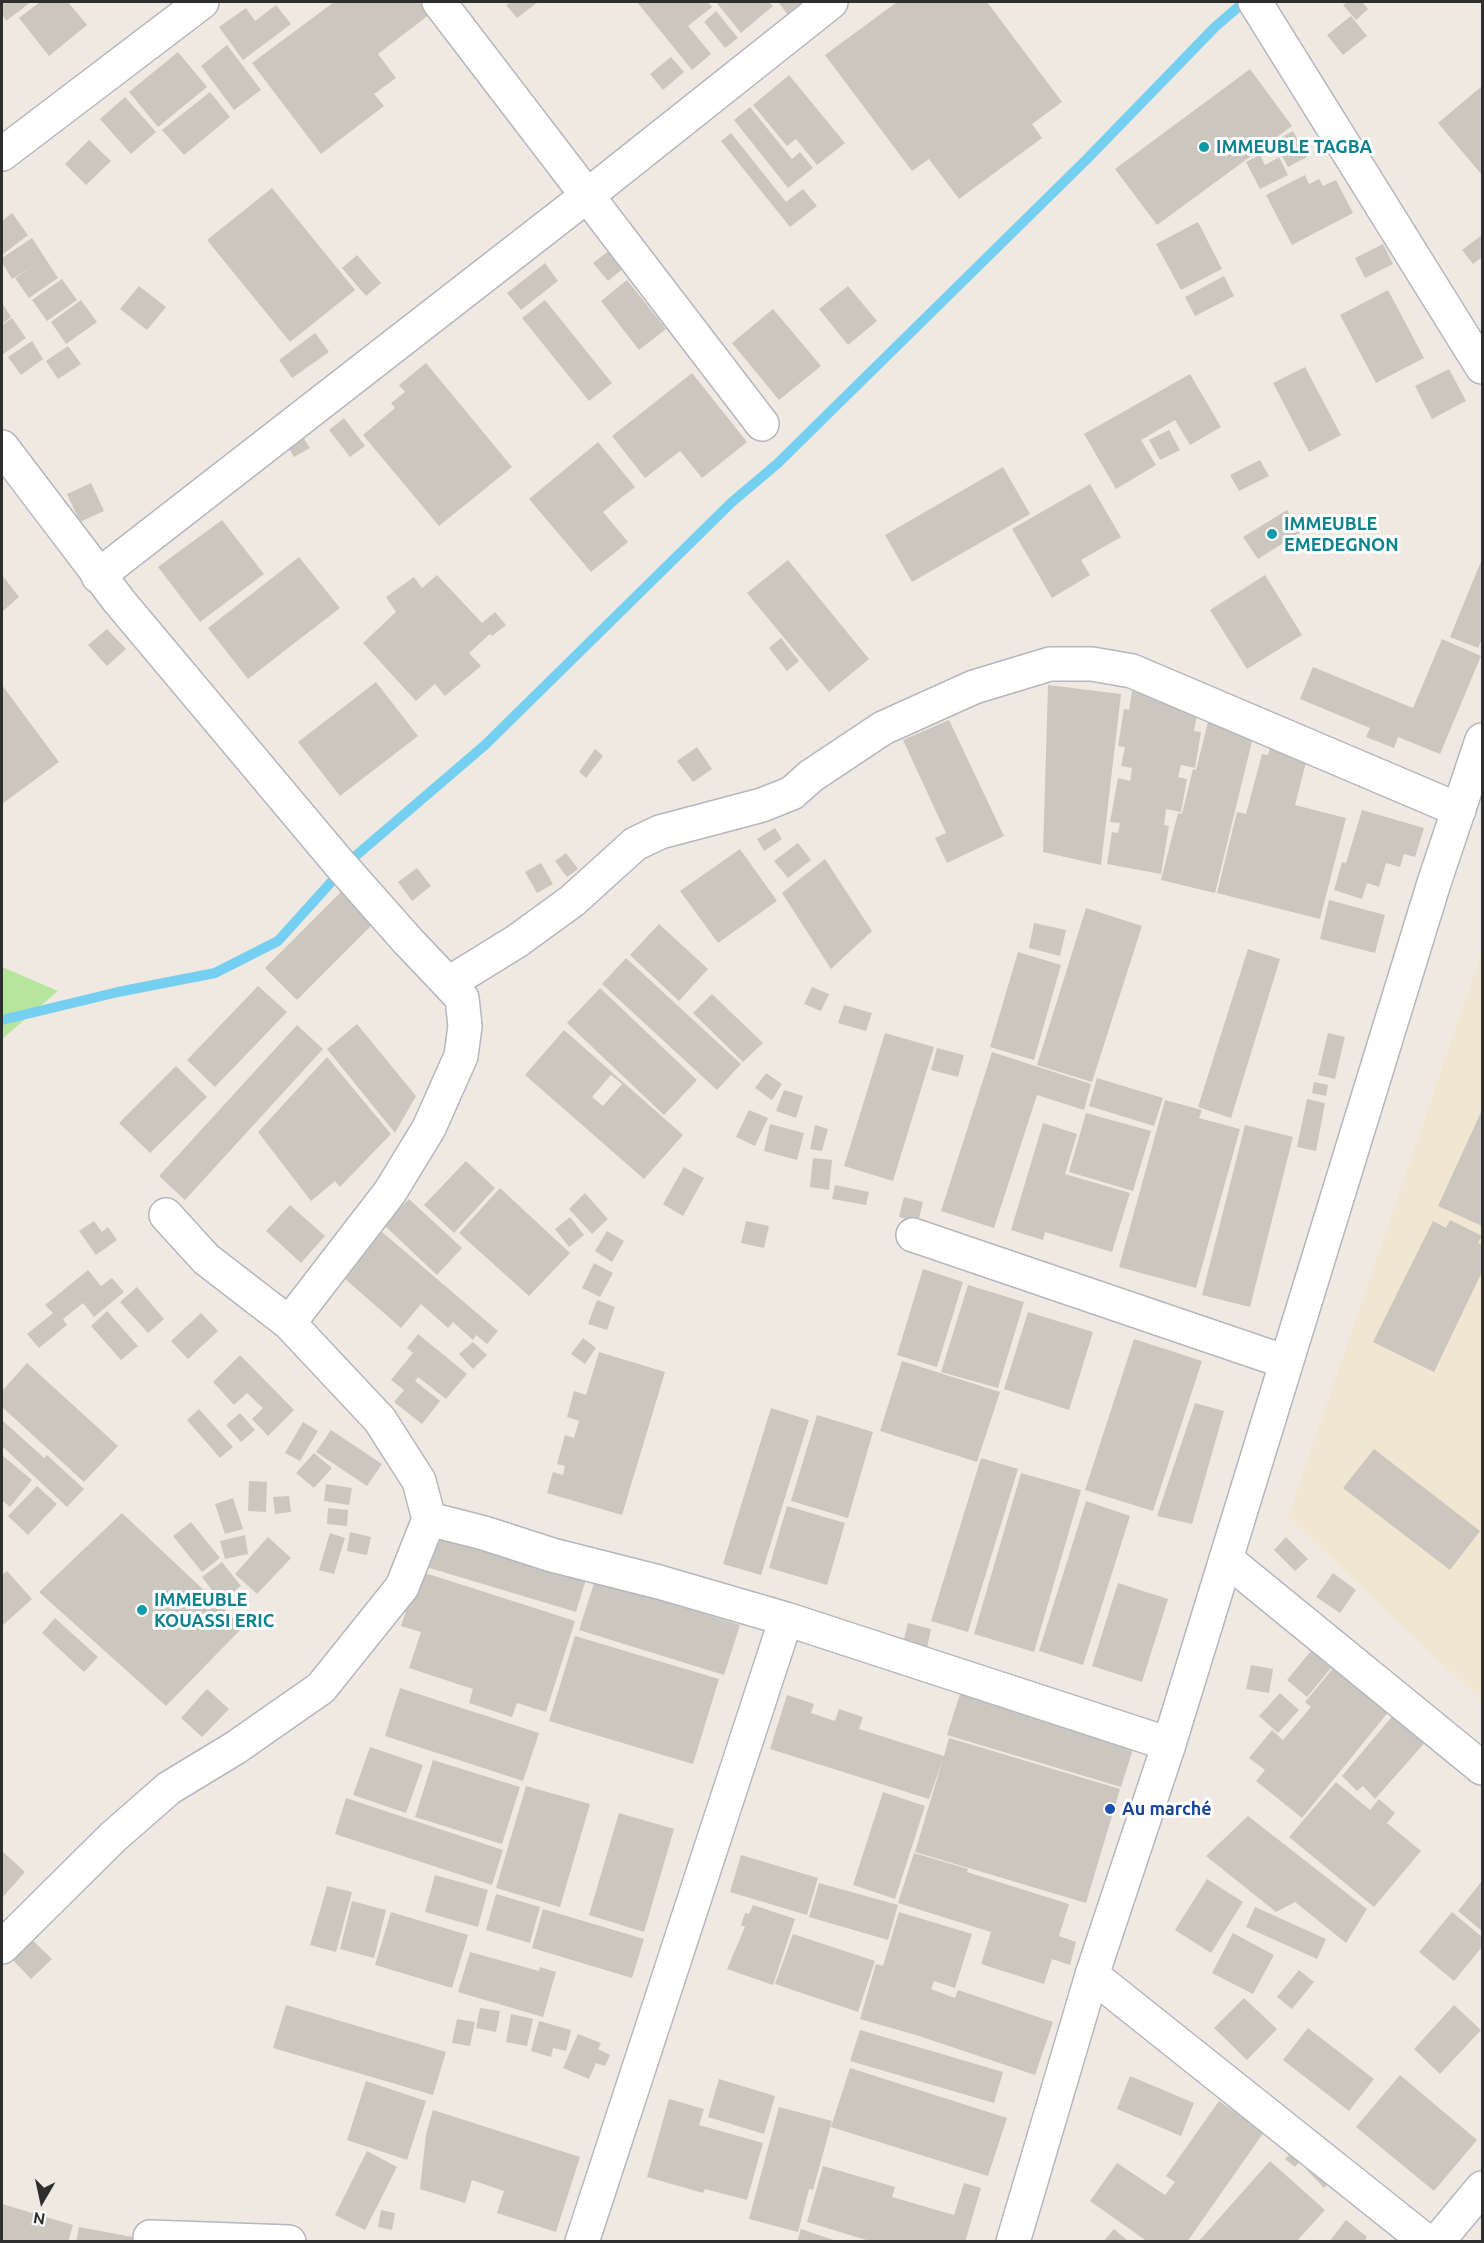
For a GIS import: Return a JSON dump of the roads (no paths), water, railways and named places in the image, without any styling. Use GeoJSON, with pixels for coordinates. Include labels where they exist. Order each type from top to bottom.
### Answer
{"type":"FeatureCollection","features":[{"type":"Feature","properties":{"kind":"street"},"geometry":{"type":"LineString","coordinates":[[2,153],[202,2]]}},
{"type":"Feature","properties":{"kind":"street"},"geometry":{"type":"LineString","coordinates":[[440,2],[762,424]]}},
{"type":"Feature","properties":{"kind":"street"},"geometry":{"type":"LineString","coordinates":[[99,576],[588,195],[831,2]]}},
{"type":"Feature","properties":{"kind":"street"},"geometry":{"type":"LineString","coordinates":[[1255,2],[1482,367]]}},
{"type":"Feature","properties":{"kind":"street"},"geometry":{"type":"LineString","coordinates":[[2,447],[99,576],[347,872],[462,998],[465,1026],[461,1056],[429,1128],[390,1192],[289,1323]]}},
{"type":"Feature","properties":{"kind":"street"},"geometry":{"type":"LineString","coordinates":[[448,982],[517,941],[572,901],[635,844],[660,832],[762,805],[792,793],[811,776],[883,728],[974,687],[1050,664],[1092,664],[1132,671],[1459,810]]}},
{"type":"Feature","properties":{"kind":"street"},"geometry":{"type":"LineString","coordinates":[[1013,2241],[1092,1975],[1169,1744],[1286,1362],[1482,740]]}},
{"type":"Feature","properties":{"kind":"street"},"geometry":{"type":"LineString","coordinates":[[2,1947],[113,1837],[169,1788],[235,1748],[321,1688],[402,1587],[429,1519],[419,1481],[380,1420],[289,1323],[206,1259],[166,1215]]}},
{"type":"Feature","properties":{"kind":"street"},"geometry":{"type":"LineString","coordinates":[[913,1235],[1286,1362]]}},
{"type":"Feature","properties":{"kind":"street"},"geometry":{"type":"LineString","coordinates":[[429,1519],[786,1619],[1169,1744]]}},
{"type":"Feature","properties":{"kind":"street"},"geometry":{"type":"LineString","coordinates":[[1226,1558],[1482,1768]]}},
{"type":"Feature","properties":{"kind":"street"},"geometry":{"type":"LineString","coordinates":[[582,2241],[786,1619]]}},
{"type":"Feature","properties":{"kind":"street"},"geometry":{"type":"LineString","coordinates":[[1092,1975],[1427,2241]]}},
{"type":"Feature","properties":{"kind":"street"},"geometry":{"type":"LineString","coordinates":[[1437,2241],[1482,2188]]}},
{"type":"Feature","properties":{"kind":"street"},"geometry":{"type":"LineString","coordinates":[[150,2237],[289,2241]]}},
{"type":"Feature","properties":{"kind":"waterway"},"geometry":{"type":"LineString","coordinates":[[2,1020],[118,992],[215,973],[278,941],[352,859],[485,745],[732,502],[777,464],[1087,159],[1215,27],[1244,2]]}},
{"type":"Feature","properties":{"kind":"place","name":"IMMEUBLE TAGBA"},"geometry":{"type":"Point","coordinates":[1204,147]}},
{"type":"Feature","properties":{"kind":"place","name":"IMMEUBLE EMEDEGNON"},"geometry":{"type":"Point","coordinates":[1272,534]}},
{"type":"Feature","properties":{"kind":"place","name":"IMMEUBLE KOUASSI ERIC"},"geometry":{"type":"Point","coordinates":[142,1610]}},
{"type":"Feature","properties":{"kind":"place","name":"Au marché"},"geometry":{"type":"Point","coordinates":[1110,1809]}}]}
